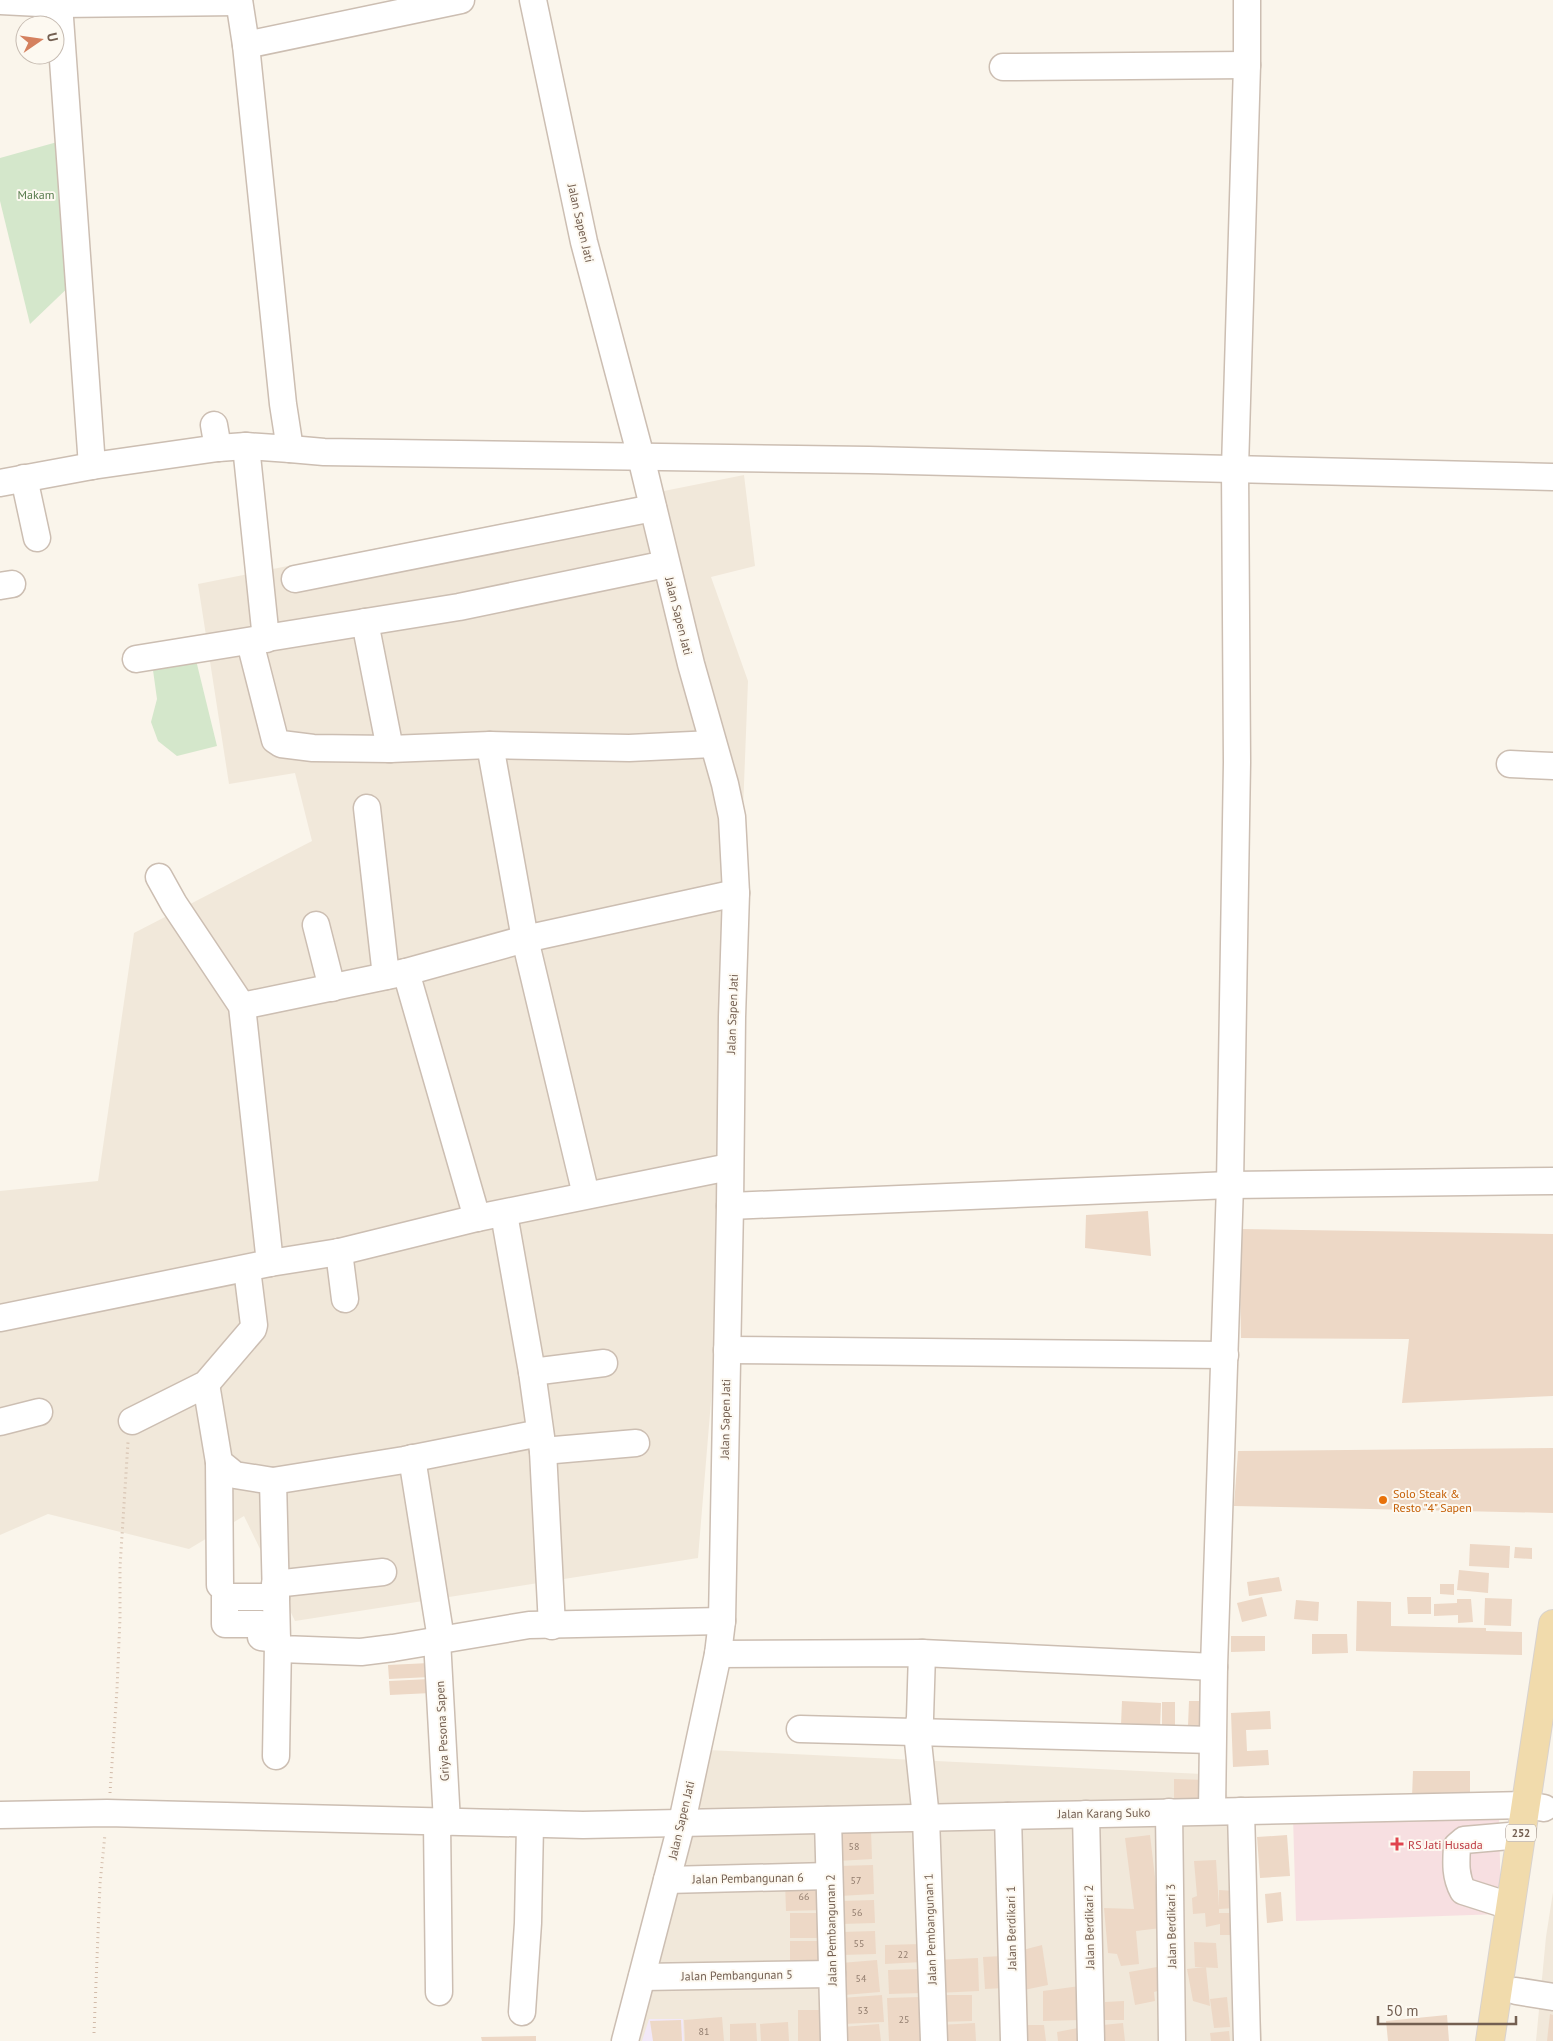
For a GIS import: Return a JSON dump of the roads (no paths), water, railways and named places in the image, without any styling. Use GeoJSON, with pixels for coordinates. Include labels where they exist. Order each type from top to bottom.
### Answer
{"type":"FeatureCollection","features":[{"type":"Feature","properties":{"kind":"main road","name":"252"},"geometry":{"type":"LineString","coordinates":[[1509,2041],[1516,1991],[1553,1624]]}},
{"type":"Feature","properties":{"kind":"main road","name":"252"},"geometry":{"type":"LineString","coordinates":[[1490,2041],[1521,1836],[1535,1806],[1553,1738]]}},
{"type":"Feature","properties":{"kind":"street"},"geometry":{"type":"LineString","coordinates":[[246,45],[462,0]]}},
{"type":"Feature","properties":{"kind":"street","name":"Jalan Sapen Jati"},"geometry":{"type":"LineString","coordinates":[[533,0],[582,232],[641,457],[691,664],[732,817],[736,893],[729,1167],[730,1206],[722,1621],[718,1654],[682,1822],[625,2041]]}},
{"type":"Feature","properties":{"kind":"street"},"geometry":{"type":"LineString","coordinates":[[1212,1811],[1214,1667],[1230,1185],[1237,762],[1235,468],[1248,0]]}},
{"type":"Feature","properties":{"kind":"street"},"geometry":{"type":"LineString","coordinates":[[0,1],[59,4],[239,1],[246,45],[283,404],[290,449]]}},
{"type":"Feature","properties":{"kind":"street"},"geometry":{"type":"LineString","coordinates":[[59,4],[92,466]]}},
{"type":"Feature","properties":{"kind":"street"},"geometry":{"type":"LineString","coordinates":[[1003,67],[1247,65]]}},
{"type":"Feature","properties":{"kind":"street"},"geometry":{"type":"LineString","coordinates":[[37,538],[12,480],[92,466],[216,437],[246,446],[324,452],[1235,468],[1553,478]]}},
{"type":"Feature","properties":{"kind":"street"},"geometry":{"type":"LineString","coordinates":[[246,446],[258,641],[275,740],[281,744],[315,758],[390,749],[490,745],[629,748],[713,744]]}},
{"type":"Feature","properties":{"kind":"street"},"geometry":{"type":"LineString","coordinates":[[295,579],[653,508]]}},
{"type":"Feature","properties":{"kind":"street"},"geometry":{"type":"LineString","coordinates":[[136,659],[258,641],[459,607],[666,564]]}},
{"type":"Feature","properties":{"kind":"street"},"geometry":{"type":"LineString","coordinates":[[365,622],[390,749]]}},
{"type":"Feature","properties":{"kind":"street"},"geometry":{"type":"LineString","coordinates":[[490,745],[525,939],[586,1195]]}},
{"type":"Feature","properties":{"kind":"street"},"geometry":{"type":"LineString","coordinates":[[1510,764],[1553,766]]}},
{"type":"Feature","properties":{"kind":"street"},"geometry":{"type":"LineString","coordinates":[[368,808],[396,974],[476,1218]]}},
{"type":"Feature","properties":{"kind":"street"},"geometry":{"type":"LineString","coordinates":[[132,1421],[206,1384],[253,1330],[259,1266],[242,1006],[174,904],[159,877]]}},
{"type":"Feature","properties":{"kind":"street"},"geometry":{"type":"LineString","coordinates":[[242,1006],[396,974],[525,939],[736,893]]}},
{"type":"Feature","properties":{"kind":"street"},"geometry":{"type":"LineString","coordinates":[[316,925],[332,988]]}},
{"type":"Feature","properties":{"kind":"street"},"geometry":{"type":"LineString","coordinates":[[9,1317],[259,1266],[339,1252],[476,1218],[504,1214],[586,1195],[729,1167]]}},
{"type":"Feature","properties":{"kind":"street"},"geometry":{"type":"LineString","coordinates":[[730,1206],[1230,1185],[1553,1181]]}},
{"type":"Feature","properties":{"kind":"street"},"geometry":{"type":"LineString","coordinates":[[504,1214],[532,1372],[542,1442],[552,1626]]}},
{"type":"Feature","properties":{"kind":"street"},"geometry":{"type":"LineString","coordinates":[[339,1252],[345,1299]]}},
{"type":"Feature","properties":{"kind":"street"},"geometry":{"type":"LineString","coordinates":[[727,1350],[1225,1355]]}},
{"type":"Feature","properties":{"kind":"street"},"geometry":{"type":"LineString","coordinates":[[532,1372],[604,1363]]}},
{"type":"Feature","properties":{"kind":"street"},"geometry":{"type":"LineString","coordinates":[[206,1384],[219,1462],[220,1585]]}},
{"type":"Feature","properties":{"kind":"street"},"geometry":{"type":"LineString","coordinates":[[0,1422],[39,1412]]}},
{"type":"Feature","properties":{"kind":"street"},"geometry":{"type":"LineString","coordinates":[[219,1462],[235,1475],[273,1481],[412,1458],[542,1442],[636,1443]]}},
{"type":"Feature","properties":{"kind":"street","name":"Griya Pesona Sapen"},"geometry":{"type":"LineString","coordinates":[[412,1458],[439,1640],[442,1822],[439,1992]]}},
{"type":"Feature","properties":{"kind":"street"},"geometry":{"type":"LineString","coordinates":[[273,1481],[278,1641],[276,1756]]}},
{"type":"Feature","properties":{"kind":"street"},"geometry":{"type":"LineString","coordinates":[[278,1641],[261,1637],[261,1624],[225,1624],[225,1597],[383,1572]]}},
{"type":"Feature","properties":{"kind":"street"},"geometry":{"type":"LineString","coordinates":[[278,1641],[281,1649],[361,1652],[528,1625],[722,1621]]}},
{"type":"Feature","properties":{"kind":"street"},"geometry":{"type":"LineString","coordinates":[[718,1654],[922,1653],[1214,1667]]}},
{"type":"Feature","properties":{"kind":"street","name":"Jalan Pembangunan 1"},"geometry":{"type":"LineString","coordinates":[[922,1653],[918,1732],[926,1818],[934,2041]]}},
{"type":"Feature","properties":{"kind":"street"},"geometry":{"type":"LineString","coordinates":[[800,1729],[1212,1740]]}},
{"type":"Feature","properties":{"kind":"street","name":"Jalan Karang Suko"},"geometry":{"type":"LineString","coordinates":[[5,1815],[107,1813],[530,1825],[1240,1810],[1535,1806]]}},
{"type":"Feature","properties":{"kind":"street"},"geometry":{"type":"LineString","coordinates":[[1240,1810],[1247,2041]]}},
{"type":"Feature","properties":{"kind":"street","name":"Jalan Berdikari 3"},"geometry":{"type":"LineString","coordinates":[[1169,1812],[1172,2041]]}},
{"type":"Feature","properties":{"kind":"street","name":"Jalan Berdikari 2"},"geometry":{"type":"LineString","coordinates":[[1086,1814],[1092,2041]]}},
{"type":"Feature","properties":{"kind":"street","name":"Jalan Berdikari 1"},"geometry":{"type":"LineString","coordinates":[[1008,1816],[1014,2041]]}},
{"type":"Feature","properties":{"kind":"street","name":"Jalan Pembangunan 2"},"geometry":{"type":"LineString","coordinates":[[828,1820],[834,2041]]}},
{"type":"Feature","properties":{"kind":"street"},"geometry":{"type":"LineString","coordinates":[[522,2012],[528,1923],[530,1825]]}},
{"type":"Feature","properties":{"kind":"street"},"geometry":{"type":"LineString","coordinates":[[1510,1906],[1463,1890],[1458,1881],[1456,1871],[1457,1846],[1464,1840],[1521,1836]]}},
{"type":"Feature","properties":{"kind":"street","name":"Jalan Pembangunan 6"},"geometry":{"type":"LineString","coordinates":[[667,1880],[830,1876]]}},
{"type":"Feature","properties":{"kind":"street","name":"Jalan Pembangunan 5"},"geometry":{"type":"LineString","coordinates":[[642,1976],[832,1974]]}},
{"type":"Feature","properties":{"kind":"street"},"geometry":{"type":"LineString","coordinates":[[1516,1991],[1553,1997]]}},
{"type":"Feature","properties":{"kind":"place","name":"Solo Steak & Resto \"4\" Sapen"},"geometry":{"type":"Point","coordinates":[1383,1500]}},
{"type":"Feature","properties":{"kind":"place","name":"RS Jati Husada"},"geometry":{"type":"Point","coordinates":[1397,1844]}},
{"type":"Feature","properties":{"kind":"park label","name":"Makam"},"geometry":{"type":"Point","coordinates":[36,194]}}]}
